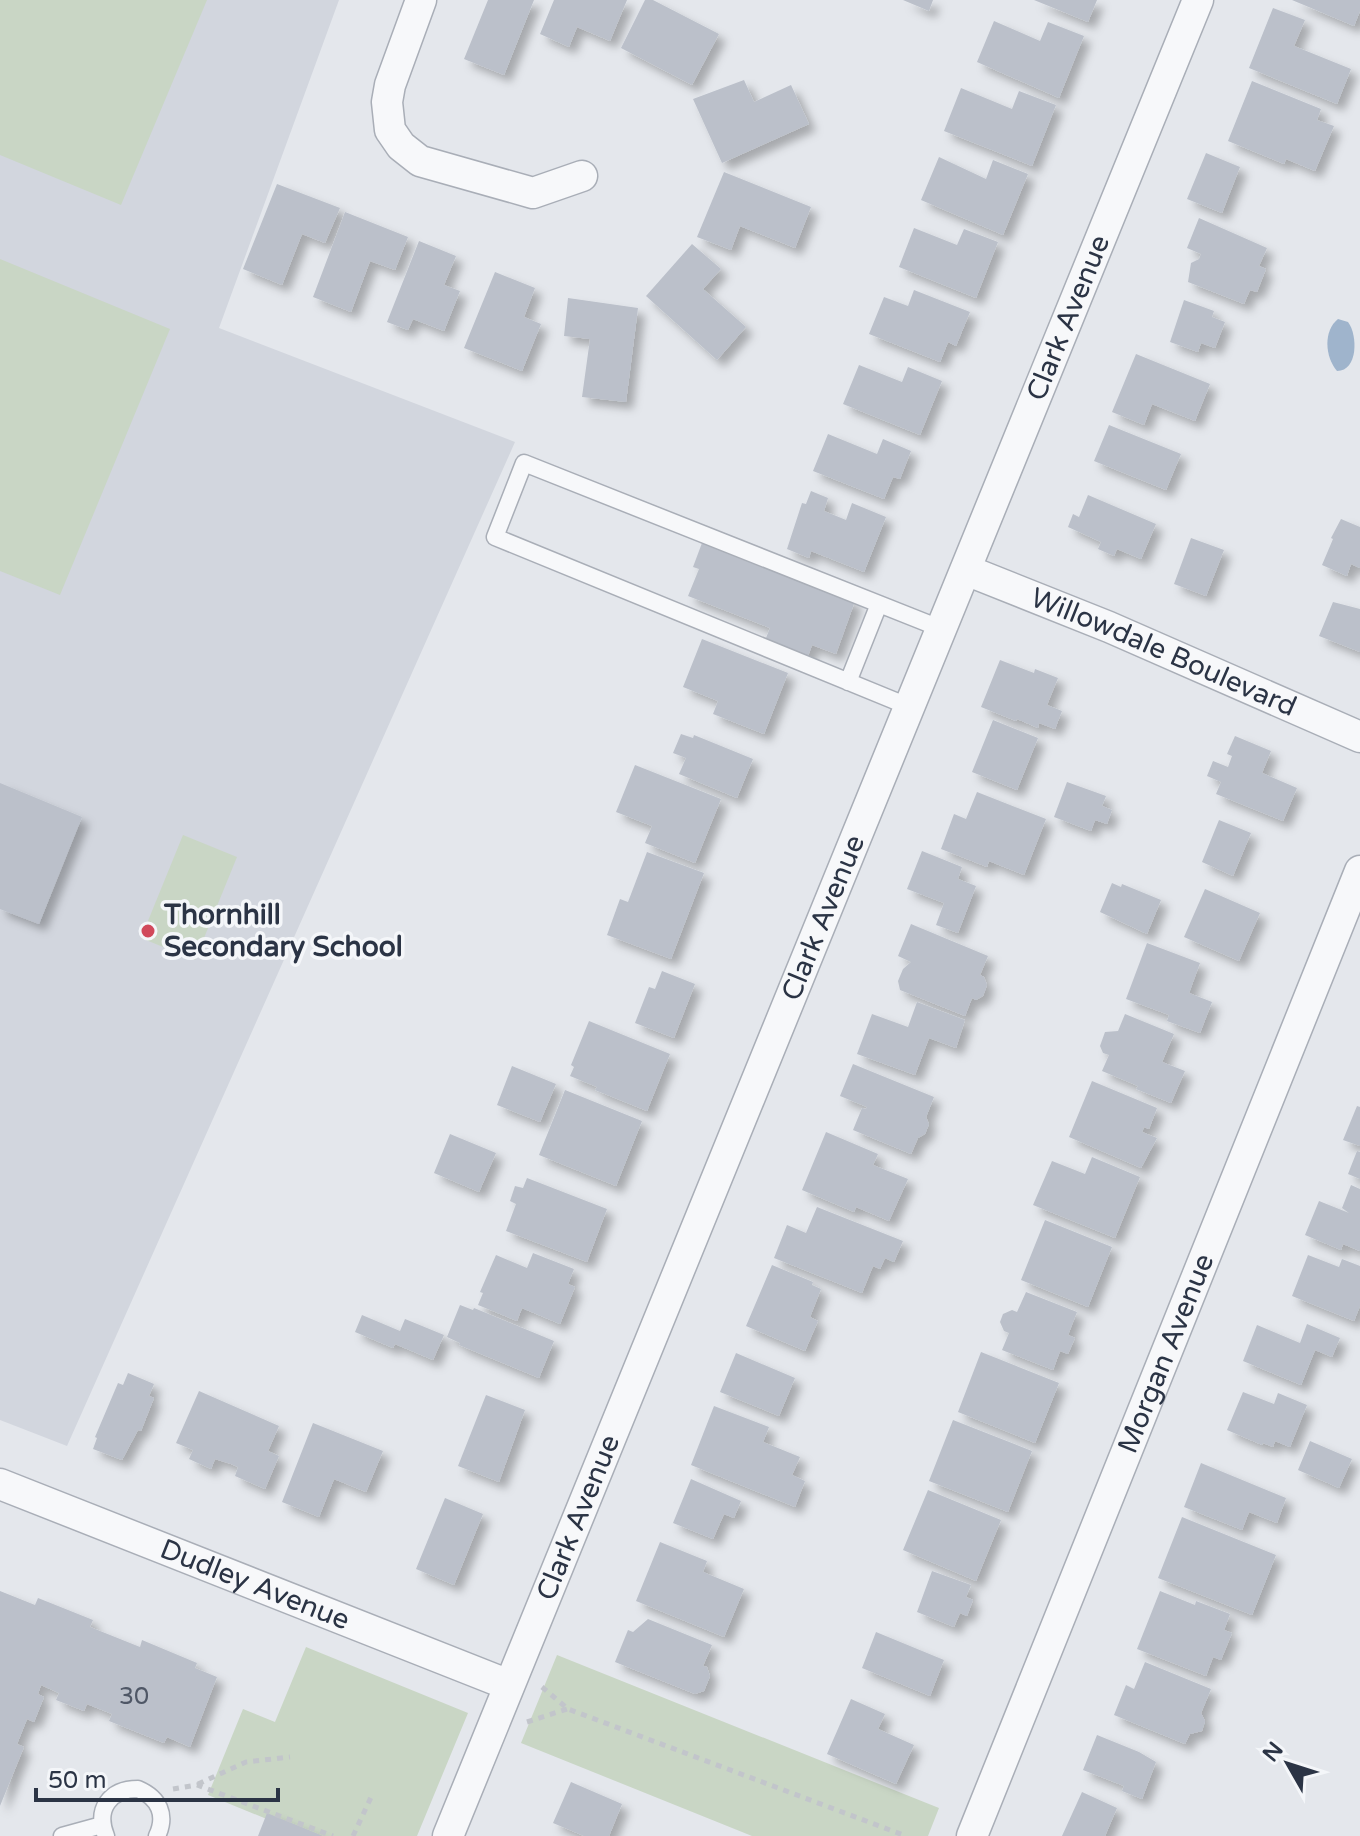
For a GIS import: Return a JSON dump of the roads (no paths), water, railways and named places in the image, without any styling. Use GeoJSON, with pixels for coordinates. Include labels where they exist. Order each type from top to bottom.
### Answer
{"type":"FeatureCollection","features":[{"type":"Feature","properties":{"kind":"street"},"geometry":{"type":"LineString","coordinates":[[421,0],[388,94],[390,130],[401,146],[420,161],[533,193],[582,176]]}},
{"type":"Feature","properties":{"kind":"street","name":"Clark Avenue"},"geometry":{"type":"LineString","coordinates":[[448,1836],[522,1683],[910,707],[1198,0]]}},
{"type":"Feature","properties":{"kind":"street","name":"Willowdale Boulevard"},"geometry":{"type":"LineString","coordinates":[[966,570],[1109,627],[1360,737]]}},
{"type":"Feature","properties":{"kind":"street","name":"Morgan Avenue"},"geometry":{"type":"LineString","coordinates":[[972,1836],[1360,871]]}},
{"type":"Feature","properties":{"kind":"street","name":"Dudley Avenue"},"geometry":{"type":"LineString","coordinates":[[0,1484],[522,1683]]}},
{"type":"Feature","properties":{"kind":"lane"},"geometry":{"type":"LineString","coordinates":[[910,707],[495,537],[524,463],[942,629]]}},
{"type":"Feature","properties":{"kind":"lane"},"geometry":{"type":"LineString","coordinates":[[848,682],[879,604]]}},
{"type":"Feature","properties":{"kind":"lane"},"geometry":{"type":"LineString","coordinates":[[62,1836],[104,1830],[103,1809],[117,1793],[138,1789],[156,1801],[161,1810],[162,1821],[157,1836]]}},
{"type":"Feature","properties":{"kind":"water"},"geometry":{"type":"Polygon","coordinates":[[[1338,319],[1348,322],[1351,328],[1354,351],[1349,365],[1337,371],[1327,344],[1330,330],[1338,319]]]}},
{"type":"Feature","properties":{"kind":"place","name":"Thornhill Secondary School"},"geometry":{"type":"Point","coordinates":[148,931]}}]}
